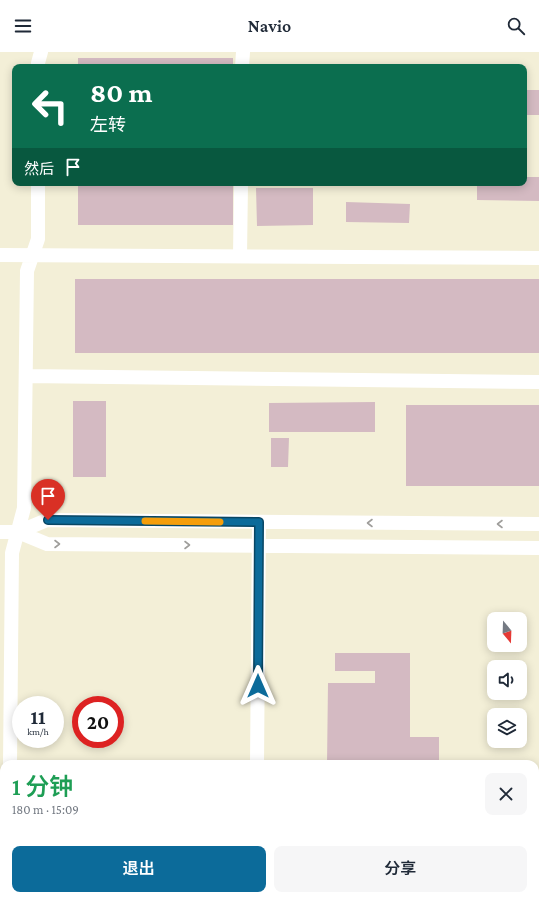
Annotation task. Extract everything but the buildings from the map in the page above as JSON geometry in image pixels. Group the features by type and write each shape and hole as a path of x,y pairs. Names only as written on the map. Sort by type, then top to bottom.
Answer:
{"lane":[{"path":"39,64 41,52"},
{"path":"242,64 243,52"},
{"path":"10,760 12,553 24,508 27,271 38,239 38,186"},
{"path":"240,256 241,186"},
{"path":"0,255 539,258"},
{"path":"26,376 539,382"},
{"path":"0,532 18,532 48,520 539,524"},
{"path":"257,760 259,522"},
{"path":"18,532 47,544 539,548"}],"slow traffic":[{"path":"145,521 220,522"}],"route":[{"path":"48,520 259,522 258,686"}]}
